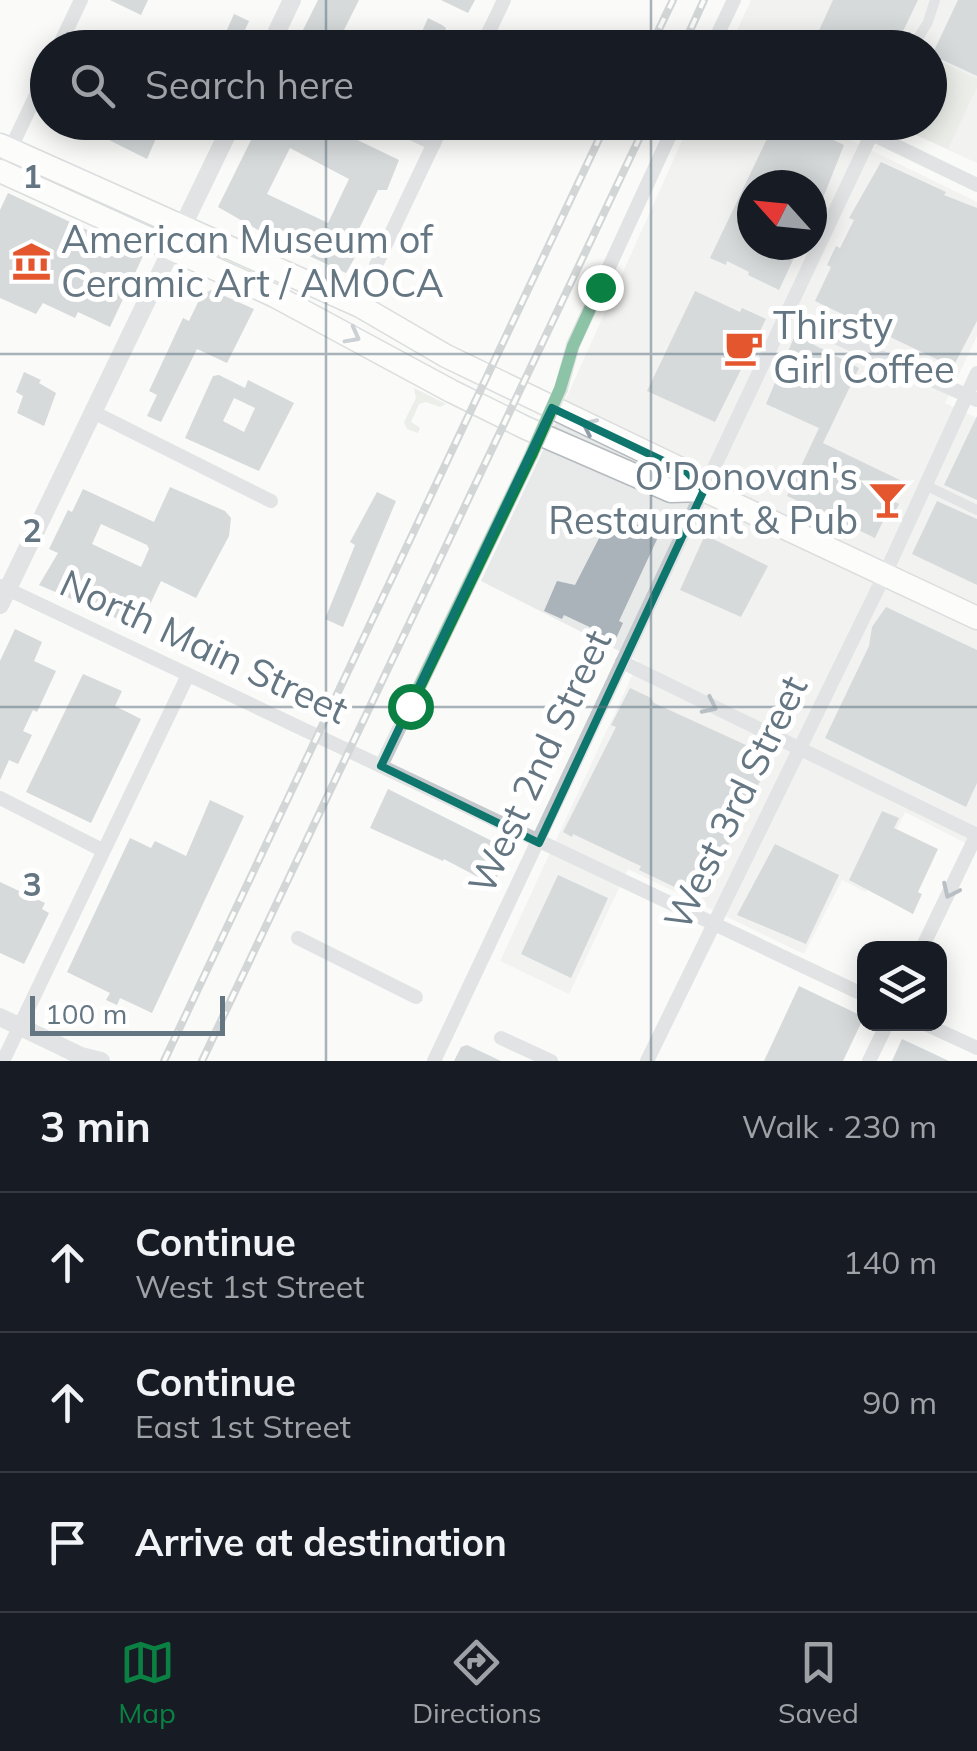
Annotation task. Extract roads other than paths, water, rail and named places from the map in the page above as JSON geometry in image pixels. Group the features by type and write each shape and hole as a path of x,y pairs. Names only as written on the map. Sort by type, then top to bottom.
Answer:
{"main road":[{"path":"2,159 182,226 360,306 446,356 688,472 704,490 977,618"},
{"path":"2,159 170,249 276,296 451,391 671,491 704,490"}],"street":[{"path":"67,30 81,0"},
{"path":"278,30 292,0"},
{"path":"490,30 504,0"},
{"path":"720,30 734,0"},
{"path":"923,30 935,0"},
{"path":"2,159 30,105"},
{"path":"2,594 224,140"},
{"path":"426,140 434,144"},
{"path":"376,266 436,140"},
{"path":"380,766 531,455 560,389 573,346 668,140"},
{"name":"West 2nd Street","path":"434,1061 869,140"},
{"path":"894,140 977,186"},
{"path":"831,335 972,397"},
{"name":"West 3rd Street","path":"647,1061 925,485 972,397 977,373"},
{"path":"94,412 271,500"},
{"path":"925,485 977,510"},
{"name":"North Main Street","path":"2,594 188,675 857,992"},
{"path":"622,662 977,834 925,941"},
{"path":"3,1061 188,675"},
{"path":"0,798 102,850"},
{"path":"298,938 416,997"},
{"path":"0,1017 85,1058 101,1061"},
{"path":"869,1061 884,1031"},
{"path":"940,1031 977,1048"},
{"path":"501,1038 551,1061"}],"railway":[{"path":"659,30 673,0"},
{"path":"690,30 704,0"},
{"path":"164,1061 599,140"},
{"path":"202,1061 638,140"}],"place":[{"name":"American Museum of Ceramic Art / AMOCA","path":"31,262"},
{"name":"Thirsty Girl Coffee","path":"743,348"},
{"name":"O'Donovan's Restaurant & Pub","path":"888,499"}]}
